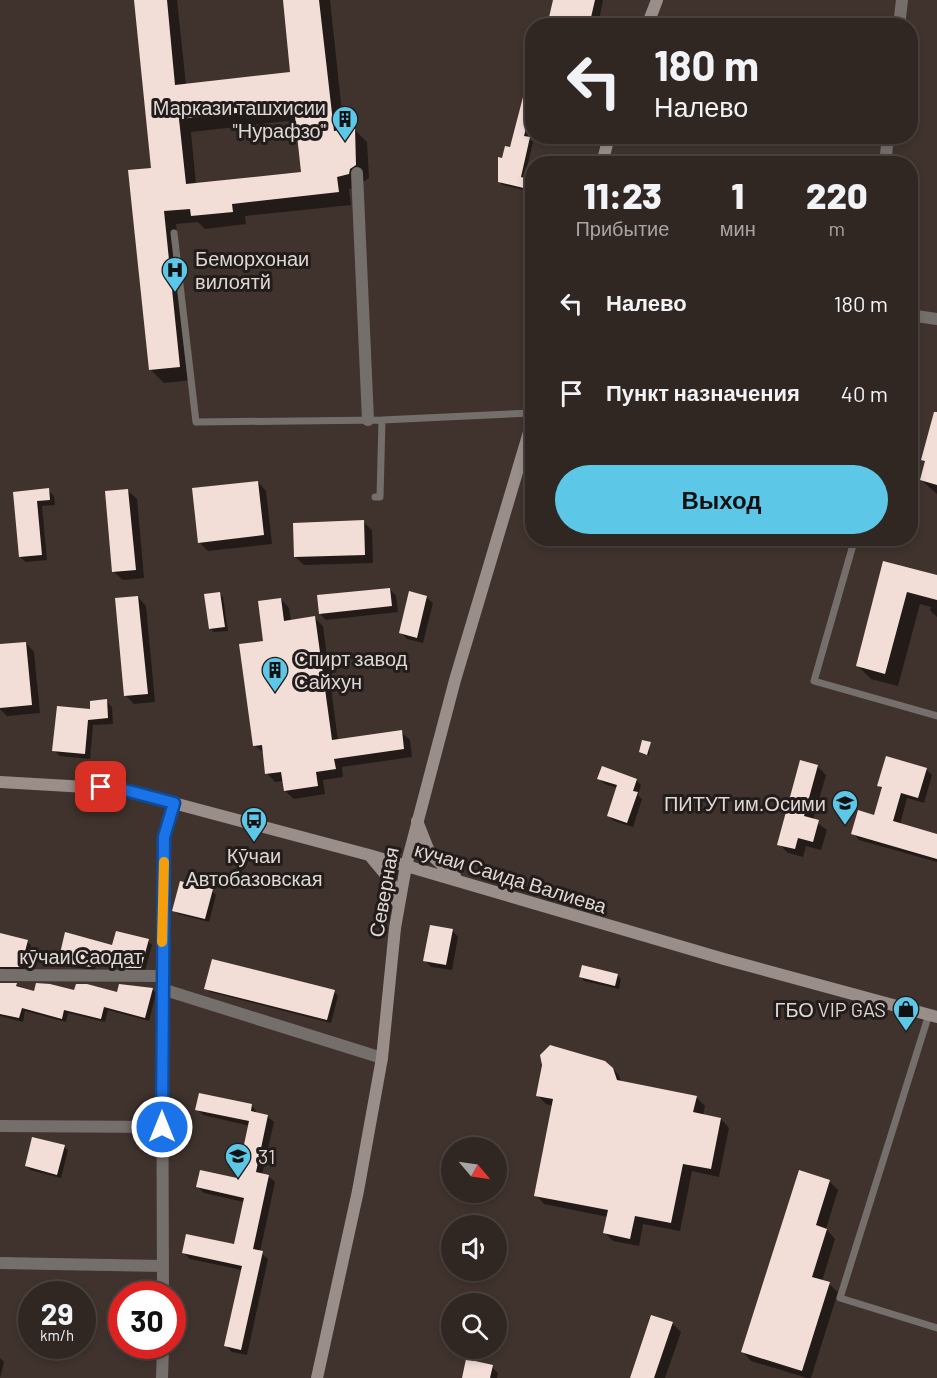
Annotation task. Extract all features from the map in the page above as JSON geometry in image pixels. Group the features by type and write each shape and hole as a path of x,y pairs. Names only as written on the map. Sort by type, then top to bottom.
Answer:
{"main road":[{"path":"650,18 657,0"},
{"name":"Северная","path":"317,1378 358,1191 382,1058 398,906 406,866 455,680 525,445"},
{"name":"кучаи Саида Валиева","path":"0,782 121,789 369,855 701,952 933,1016"},
{"path":"417,821 434,860 464,882"},
{"path":"369,855 390,880 398,906"}],"street":[{"path":"900,18 902,0"},
{"path":"357,173 368,420"},
{"path":"918,316 937,319"},
{"path":"163,1281 164,837 174,803"},
{"name":"кӯчаи Саодат","path":"0,975 162,982 382,1058"},
{"path":"0,1126 162,1127"},
{"path":"0,1263 163,1266"},
{"path":"162,1378 163,1359"}],"lane":[{"path":"174,233 196,422 382,420 525,413"},
{"path":"375,497 380,497 382,420"},
{"path":"853,546 814,681 937,716"},
{"path":"933,1016 840,1298 937,1328"}],"building":[{"path":"134,0 167,0 175,85 290,72 283,0 319,0 334,131 355,128 356,165 350,169 349,174 337,177 339,192 232,204 233,212 191,216 190,209 164,211 180,367 149,370 128,170 151,168","holes":["294,107 301,172 186,184 179,119"]},
{"path":"553,0 595,0 591,18 549,18"},
{"path":"525,89 524,136 525,144 528,144 521,177 525,178 525,188 498,182 498,157 502,158 505,146 510,147"},
{"path":"934,412 937,412 937,485 920,480 925,461 921,460"},
{"path":"258,481 264,535 198,543 192,488"},
{"path":"49,488 50,500 37,501 42,555 19,557 13,492"},
{"path":"128,489 136,570 112,572 105,491"},
{"path":"364,520 365,555 294,557 293,523"},
{"path":"883,561 937,575 937,600 907,592 885,674 856,666"},
{"path":"390,588 392,606 319,614 317,595"},
{"path":"409,591 427,596 417,638 399,633"},
{"path":"220,592 225,627 209,629 204,594"},
{"path":"138,596 148,694 124,696 115,598"},
{"name":"Спирт завод Сайхун","path":"281,598 284,621 315,616 332,740 402,730 404,749 334,759 336,769 316,772 318,786 284,791 281,772 265,774 262,745 253,746 239,644 263,641 258,601"},
{"path":"26,642 32,705 0,708 0,644"},
{"path":"107,699 108,718 88,720 85,754 52,751 57,706 90,709 90,701"},
{"path":"642,740 651,742 647,755 639,752"},
{"path":"886,756 927,768 918,798 901,793 893,821 937,834 937,859 851,834 858,810 874,815 882,787 877,786"},
{"path":"800,760 818,765 804,816 819,820 813,842 798,838 795,849 777,845"},
{"path":"602,766 637,779 633,791 638,792 627,823 607,816 617,785 597,779"},
{"path":"180,881 213,889 205,919 172,911"},
{"path":"430,925 453,929 446,965 423,961"},
{"path":"116,931 149,939 141,968 124,968 124,965 94,957 91,967 58,962 65,932 112,945"},
{"path":"0,933 28,940 21,967 0,967"},
{"path":"212,959 335,990 327,1020 204,989"},
{"path":"582,965 618,974 615,986 579,977"},
{"path":"0,983 17,983 16,986 34,991 36,983 74,990 76,984 87,984 117,992 119,984 153,988 145,1018 104,1007 101,1019 64,1010 62,1019 22,1008 19,1018 0,1014"},
{"path":"550,1045 605,1061 613,1068 617,1080 697,1096 693,1112 721,1118 711,1169 683,1164 671,1223 635,1216 630,1239 603,1233 608,1210 534,1196 553,1099 536,1096 542,1065 540,1055"},
{"path":"199,1093 252,1104 251,1111 268,1115 256,1172 269,1175 253,1249 263,1251 241,1350 224,1346 242,1266 182,1253 186,1234 234,1244 244,1198 196,1187 200,1170 237,1178 249,1121 195,1110"},
{"path":"32,1137 65,1145 57,1175 25,1166"},
{"path":"799,1170 830,1180 816,1225 827,1229 812,1277 830,1282 802,1371 741,1352"},
{"path":"651,1315 673,1322 654,1378 630,1378"},
{"path":"466,1359 493,1365 490,1378 462,1378"}],"slow traffic":[{"path":"162,942 164,862"}],"place":[{"name":"Маркази ташхисии \"Нурафзо\"","path":"345,142"},
{"name":"Беморхонаи вилоятй","path":"175,293"},
{"name":"Спирт завод Сайхун","path":"275,693"},
{"name":"ПИТУТ им.Осими","path":"845,826"},
{"name":"Кӯчаи Автобазовская","path":"254,843"},
{"name":"ГБО VIP GAS","path":"906,1032"},
{"name":"31","path":"238,1179"}],"route":[{"path":"101,787 121,789 174,803 164,837 162,1127"}]}
